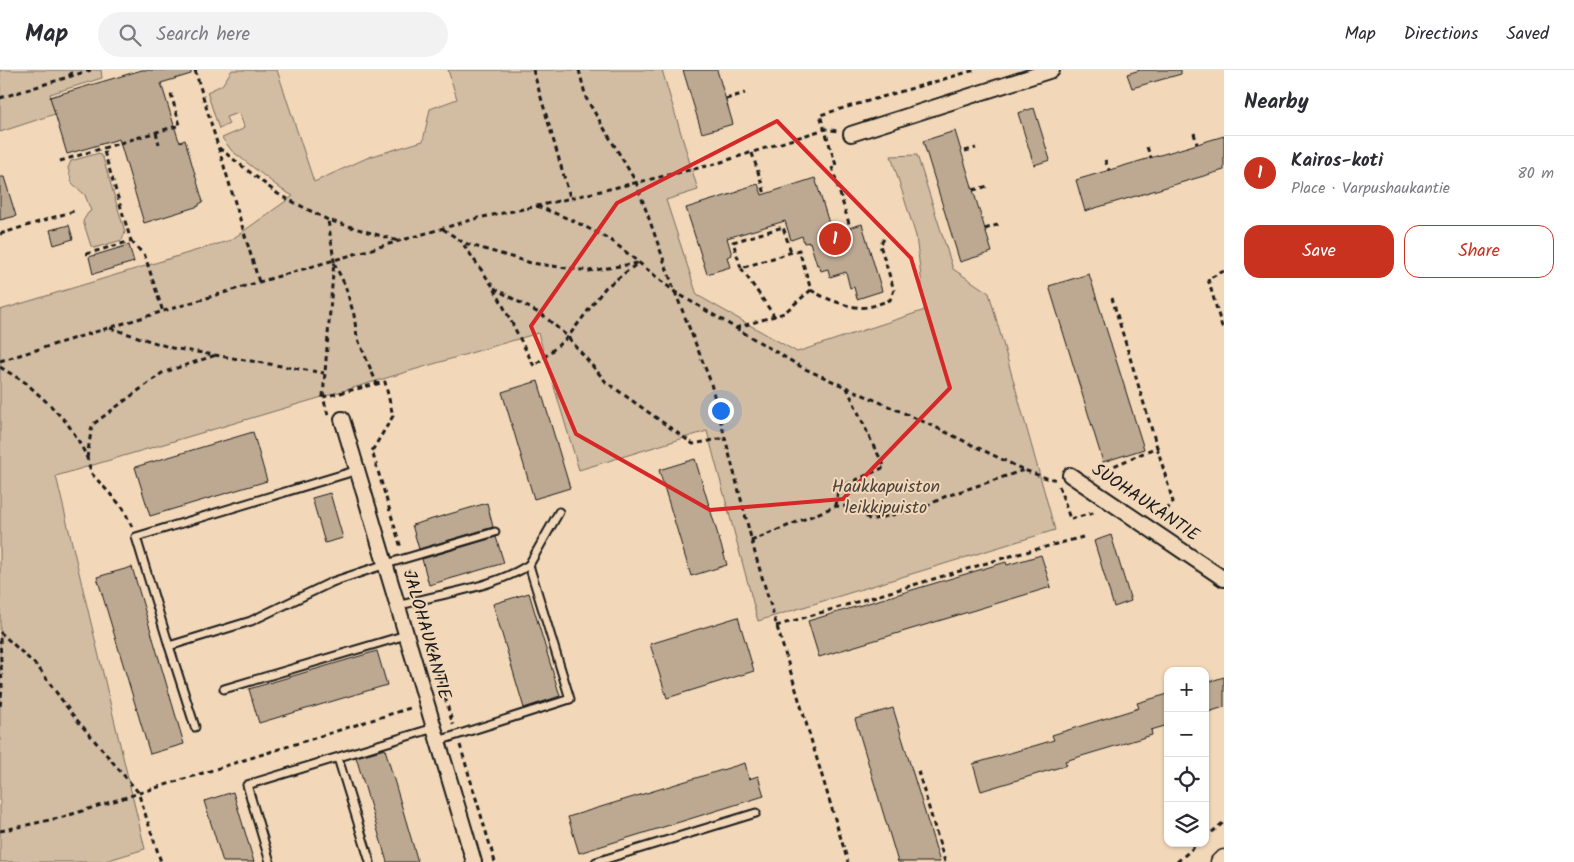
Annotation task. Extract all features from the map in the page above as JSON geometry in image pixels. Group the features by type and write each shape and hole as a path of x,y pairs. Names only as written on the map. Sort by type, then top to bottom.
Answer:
{"street":[{"path":"850,134 1052,70"},
{"name":"JALOHAUKANTIE","path":"342,419 474,862"},
{"name":"SUOHAUKANTIE","path":"1070,475 1224,578"},
{"path":"1220,862 1224,859"}],"lane":[{"path":"195,727 136,537 358,470"},
{"path":"398,606 482,585 515,574 529,565 559,512"},
{"path":"169,646 251,621 332,582 494,532"},
{"path":"270,862 247,785 338,758 570,700 529,565"},
{"path":"224,689 406,635"},
{"path":"338,758 370,862"},
{"path":"596,862 756,813"}],"path":[{"path":"69,77 74,70"},
{"path":"0,98 91,70"},
{"path":"195,70 260,282"},
{"path":"533,70 570,197"},
{"path":"579,70 586,98 636,182 675,292 710,380 776,626 848,862"},
{"path":"850,227 820,115 975,70"},
{"path":"60,161 180,125 170,91"},
{"path":"726,99 745,93"},
{"path":"0,361 478,218 715,164 825,129 850,134"},
{"path":"156,132 159,144"},
{"path":"1194,132 1197,144"},
{"path":"1147,146 1151,158"},
{"path":"104,148 131,241 145,256 163,312"},
{"path":"218,148 278,194 328,220 399,241"},
{"path":"965,151 976,148"},
{"path":"752,152 765,194"},
{"path":"1105,160 1108,170"},
{"path":"974,190 988,186"},
{"path":"537,206 574,221 611,240 675,292 803,368 1024,470 1049,479 1070,475"},
{"path":"0,234 74,211"},
{"path":"323,397 334,261 328,220"},
{"path":"985,229 1000,224"},
{"path":"774,316 741,268 732,242 783,227 791,252"},
{"path":"442,228 461,241 531,263 589,271 638,263"},
{"path":"741,268 799,250 811,290 826,299 859,308 867,308 890,300 894,290 880,245 884,239"},
{"path":"86,254 131,241"},
{"path":"461,241 494,288 534,366 568,337 605,288 638,263"},
{"path":"334,261 345,286 354,316 357,337 377,384"},
{"path":"1224,271 1208,279 1222,327 1224,328"},
{"path":"494,288 544,316 568,337 606,382 693,444 725,438"},
{"path":"736,328 784,313 811,290"},
{"path":"1112,298 1174,502 1160,518"},
{"path":"109,328 172,348 324,373"},
{"path":"87,459 92,425 162,373 216,355"},
{"path":"0,367 26,383 66,423 77,438 92,474 123,508 136,537"},
{"path":"836,506 838,488 885,467 846,387"},
{"path":"1098,473 1157,447"},
{"path":"752,541 836,506 857,507 870,520 923,508 944,497 1024,470"},
{"path":"776,626 1007,557 1083,537"},
{"path":"0,632 38,667 72,714 138,792 161,862"},
{"path":"0,638 2,687 0,708"},
{"path":"0,831 63,817 414,707"},
{"path":"918,771 945,862"},
{"path":"1209,835 1224,822"},
{"path":"1177,862 1194,847"}],"highlighted area":[{"path":"777,121 911,258 950,388 843,499 710,510 576,434 531,326 617,203"}],"green space":[{"path":"0,70 101,70 102,78 50,94 55,114 0,132"},
{"name":"Haukkapuiston leikkipuisto","path":"232,70 277,70 314,182 369,157 423,141 430,109 457,99 448,70 662,70 698,190 666,200 697,295 797,352 925,310 916,236 891,156 917,155 953,269 989,293 1055,530 758,621 707,431 579,470 538,333 56,476 145,849 102,862 0,862 0,310 231,240 293,196 232,151 222,138 243,129 244,126 239,113 226,117 229,124 219,129 207,92 222,85"},
{"path":"99,153 103,158 125,232 122,240 94,248 91,246 83,221 91,211 85,195 72,183 68,168 71,161"}],"building":[{"path":"142,70 191,70 191,74 161,83 178,138 180,142 185,140 203,202 199,206 144,223 119,139 67,154 50,97"},
{"path":"683,70 717,70 733,124 702,133"},
{"path":"1140,70 1181,70 1181,74 1132,88 1127,74"},
{"path":"1034,108 1050,160 1034,165 1018,113"},
{"path":"955,131 992,252 960,262 923,141"},
{"path":"1224,136 1224,170 1085,211 1076,180"},
{"path":"0,177 4,177 16,216 0,220"},
{"path":"815,178 832,233 862,224 882,291 857,299 854,287 850,288 846,272 830,277 828,269 821,271 819,265 817,265 810,242 804,243 802,236 791,240 785,221 727,238 732,255 727,257 730,267 707,274 686,208 758,184 762,195"},
{"path":"69,225 73,239 54,245 50,230"},
{"path":"129,245 134,262 93,274 89,257"},
{"path":"1089,274 1144,449 1103,462 1049,286"},
{"path":"538,381 570,488 534,499 502,392"},
{"path":"253,432 267,481 150,516 135,467"},
{"path":"695,459 727,565 691,576 659,470"},
{"path":"330,493 343,538 325,543 312,498"},
{"path":"487,503 493,527 419,549 412,525"},
{"path":"1111,535 1131,601 1114,607 1094,541"},
{"path":"496,537 504,563 429,585 422,559"},
{"path":"1041,555 1051,587 819,657 808,621 1006,562 1007,565"},
{"path":"132,567 184,744 150,754 97,577"},
{"path":"529,593 560,696 524,708 493,604"},
{"path":"738,617 754,671 667,698 650,644"},
{"path":"377,651 387,685 259,723 249,689"},
{"path":"1224,677 1224,707 1209,712 1209,682"},
{"path":"1164,695 1164,726 1151,730 1152,735 1065,761 1067,765 981,791 973,764 1054,740 1052,735 1139,708 1137,703"},
{"path":"893,708 940,862 898,862 855,719"},
{"path":"385,749 418,862 387,862 356,757"},
{"path":"745,763 749,779 758,776 764,796 579,853 568,817"},
{"path":"233,792 254,862 223,862 204,801"}],"place":[{"name":"Kairos-koti","path":"835,239"}]}
